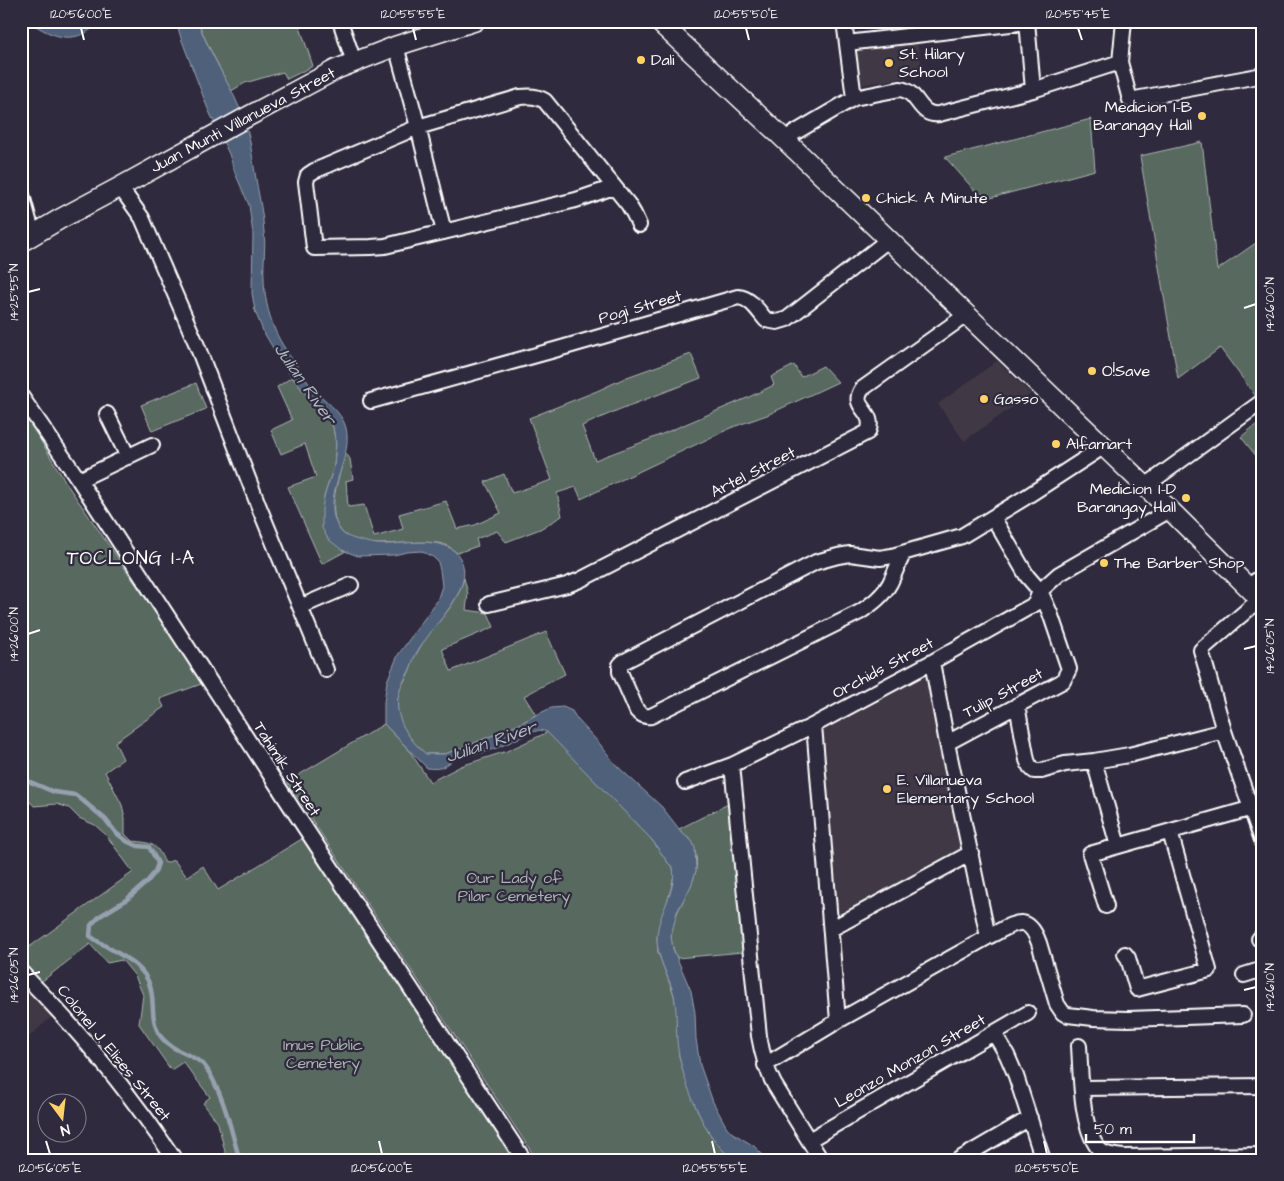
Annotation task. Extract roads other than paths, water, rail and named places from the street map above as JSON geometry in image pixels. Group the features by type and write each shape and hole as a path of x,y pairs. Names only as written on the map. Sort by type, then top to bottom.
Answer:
{"main road":[{"name":"Juan Munti Villanueva Street","path":"27,238 336,69 396,46 475,21"},
{"path":"658,21 784,139 1257,596"}],"street":[{"path":"340,21 354,62"},
{"path":"844,21 854,98"},
{"path":"1124,21 1120,62 1130,100 1263,75"},
{"path":"846,43 1027,22 1032,90"},
{"path":"396,46 444,232"},
{"path":"784,139 854,98 900,89 905,90 932,115 1032,90 1120,62"},
{"path":"614,187 576,200 385,246 314,248 306,182 308,175 314,171 418,126 520,97 538,97 545,101 628,204 639,225"},
{"path":"120,187 142,218 196,343 259,507 326,670"},
{"path":"21,190 27,238"},
{"name":"Pogi Street","path":"371,401 738,297 749,301 766,320 777,322 800,309 888,240"},
{"name":"Artel Street","path":"489,604 567,585 592,574 868,432 871,426 870,418 858,400 858,394 862,389 966,314"},
{"name":"Tahimik Street","path":"21,396 79,480 524,1160"},
{"path":"1144,487 1263,401"},
{"path":"107,414 128,456"},
{"path":"79,480 152,445"},
{"path":"904,553 890,584 883,594 873,604 860,612 651,716 646,717 637,711 620,672 620,665 623,662 816,562 850,554 880,558 892,556 962,536 994,518 1103,446"},
{"name":"Orchids Street","path":"685,782 732,765 932,662 1035,604 1040,591 1059,574 1170,510"},
{"path":"994,518 1027,576 1040,591"},
{"path":"1263,576 1257,596 1201,650 1224,732 1256,807 1263,843"},
{"path":"300,606 351,586"},
{"name":"Tulip Street","path":"948,743 1063,681 1070,669 1040,591"},
{"path":"932,662 988,937"},
{"path":"1016,705 1027,760 1034,771 1042,771 1064,764 1129,755 1224,732"},
{"path":"814,724 838,1021"},
{"path":"1094,761 1118,846"},
{"path":"732,765 761,1052 774,1084 821,1160"},
{"path":"1106,906 1090,854 1256,807"},
{"path":"1124,954 1128,958 1137,990 1209,970 1170,832"},
{"path":"831,929 971,853"},
{"path":"765,1065 838,1021 1018,922 1026,923 1036,934 1057,1004 1063,1013 1093,1018 1128,1019 1243,1015"},
{"path":"1244,975 1263,968"},
{"name":"Colonel J. Elises Street","path":"21,972 78,1032 149,1123 175,1160"},
{"name":"Leonzo Monzon Street","path":"809,1140 1028,1013"},
{"path":"994,1033 1007,1055 1016,1076 1043,1160"},
{"path":"1079,1046 1083,1106 1091,1135 1103,1153 1124,1158 1263,1156"},
{"path":"1082,1088 1263,1086"},
{"path":"958,1160 1030,1118"}],"water":[{"path":"28,21 101,21 83,34 65,37 56,36"},
{"name":"Julian River","path":"176,21 198,21 245,124 251,146 263,217 265,238 264,284 268,311 275,330 307,381 341,416 346,428 347,441 345,453 334,492 333,505 334,518 340,530 344,535 377,544 435,543 455,551 461,560 464,570 459,592 419,648 401,686 398,706 402,724 419,748 426,754 444,754 518,725 551,708 563,707 572,711 616,765 662,807 683,834 692,841 695,848 696,871 691,886 677,912 671,936 673,949 691,991 700,1065 713,1102 726,1126 731,1132 754,1146 768,1160 733,1160 718,1145 704,1125 689,1089 678,1052 674,995 657,944 660,919 670,894 674,876 673,867 652,840 547,732 540,730 533,732 488,751 462,756 443,767 434,769 427,768 384,724 384,702 387,681 398,655 437,601 442,586 438,562 421,551 394,555 358,556 342,550 328,539 322,528 324,497 334,466 336,444 333,427 324,412 304,392 283,365 263,331 255,311 252,293 253,234 249,205 229,154 208,109"}],"waterway":[{"path":"21,778 54,792 76,795 105,819 116,833 128,842 138,846 149,847 158,863 155,872 147,882 126,900 100,916 91,925 90,936 125,957 146,977 150,986 154,1022 159,1034 174,1048 198,1060 208,1071 223,1103 240,1160"}],"place":[{"name":"Dali","path":"641,60"},
{"name":"St. Hilary School","path":"889,63"},
{"name":"Medicion I-B Barangay Hall","path":"1202,116"},
{"name":"Chick A Minute","path":"866,198"},
{"name":"O!Save","path":"1092,371"},
{"name":"Gasso","path":"984,399"},
{"name":"Alfamart","path":"1056,444"},
{"name":"Medicion I-D Barangay Hall","path":"1186,498"},
{"name":"The Barber Shop","path":"1104,563"},
{"name":"E. Villanueva Elementary School","path":"887,789"}],"district":[{"name":"TOCLONG I-A","path":"131,558"}],"park label":[{"name":"Our Lady of Pilar Cemetery","path":"514,887"},
{"name":"Imus Public Cemetery","path":"323,1054"}]}
